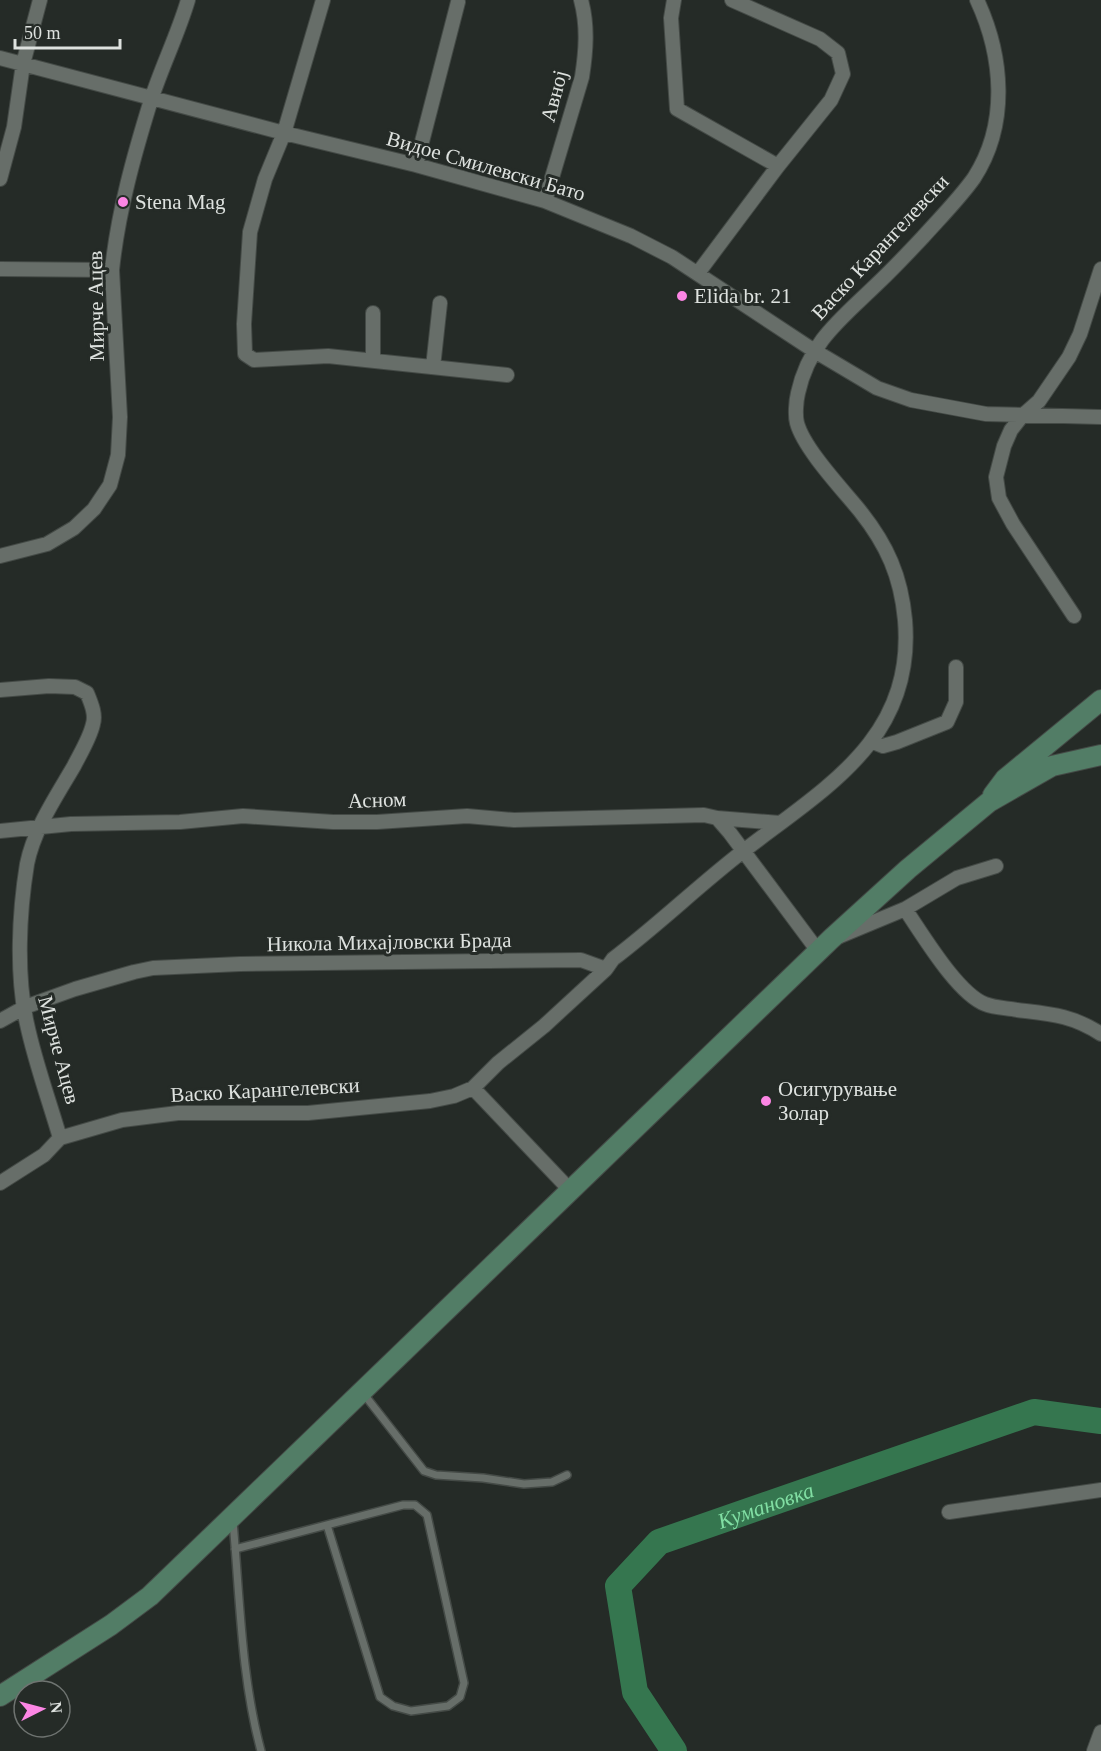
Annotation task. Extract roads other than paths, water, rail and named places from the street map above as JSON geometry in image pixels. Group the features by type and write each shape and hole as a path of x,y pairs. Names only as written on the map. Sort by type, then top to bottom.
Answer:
{"main road":[{"path":"989,802 1005,778 1101,700"},
{"path":"0,1696 111,1625 150,1596 824,945 909,869 989,802 1052,766 1101,755"}],"street":[{"path":"0,179 14,127 23,64 40,0"},
{"name":"Мирче Ацев","path":"0,556 47,544 74,528 94,509 110,484 118,455 120,417 112,270 115,246 126,189 152,99 188,0"},
{"path":"323,0 284,133 265,179 250,232 244,324 245,354 254,360 328,356 507,375"},
{"name":"Авној","path":"545,201 582,77 586,21 581,0"},
{"path":"674,0 671,18 678,109 778,166"},
{"path":"698,273 831,100 843,74 838,53 820,39 732,0"},
{"name":"Васко Карангелевски","path":"813,350 843,315 877,284 956,201 975,176 988,148 997,117 999,77 992,37 977,0"},
{"path":"416,165 458,2"},
{"name":"Видое Смилевски Бато","path":"0,58 284,133 416,165 545,201 631,236 698,273 813,350 877,388 911,400 986,414 1101,417"},
{"path":"0,269 112,270"},
{"path":"1074,616 1013,524 999,498 996,477 1011,430 1022,416 1039,401 1070,357 1101,269"},
{"path":"433,367 440,303"},
{"path":"372,360 373,313"},
{"path":"606,969 613,958 742,851 823,791 873,741 886,720 904,672 906,637 904,611 899,582 888,551 808,444 797,423 797,395 813,350"},
{"path":"873,741 883,746 947,722 956,702 956,668"},
{"name":"Мирче Ацев","path":"0,690 49,686 75,687 87,693 93,710 93,724 84,746 39,827 28,862 23,897 22,993 27,1023 60,1138 44,1155 0,1183"},
{"name":"Асном","path":"39,827 180,822 243,816 333,822 387,822 467,816 514,820 704,815 780,823"},
{"path":"717,818 730,832 742,851 824,945 905,909 957,878 996,866"},
{"path":"0,831 39,827"},
{"path":"905,909 932,948 970,995 986,1004 1063,1016 1089,1026 1101,1034"},
{"name":"Никола Михајловски Брада","path":"0,1021 25,1007 124,974 153,968 240,964 581,960 606,969"},
{"name":"Васко Карангелевски","path":"60,1138 122,1120 178,1113 308,1113 430,1101 454,1096 473,1088 498,1063 544,1026 606,969"},
{"path":"473,1088 570,1190"},
{"path":"949,1512 1101,1490"},
{"path":"1094,1751 1101,1732"}],"lane":[{"path":"362,1391 424,1471 436,1475 524,1484 552,1482 567,1475"},
{"path":"236,1549 327,1524 404,1505 415,1505 427,1515 464,1683 460,1697 448,1706 411,1711 393,1706 380,1697 327,1524"},
{"path":"233,1516 242,1634 252,1716 261,1751"}],"waterway":[{"name":"Кумановка","path":"674,1751 635,1692 618,1586 659,1542 1034,1412 1101,1421"}],"place":[{"name":"Stena Mag","path":"123,202"},
{"name":"Elida br. 21","path":"682,296"},
{"name":"Осигурување Золар","path":"766,1101"}]}
